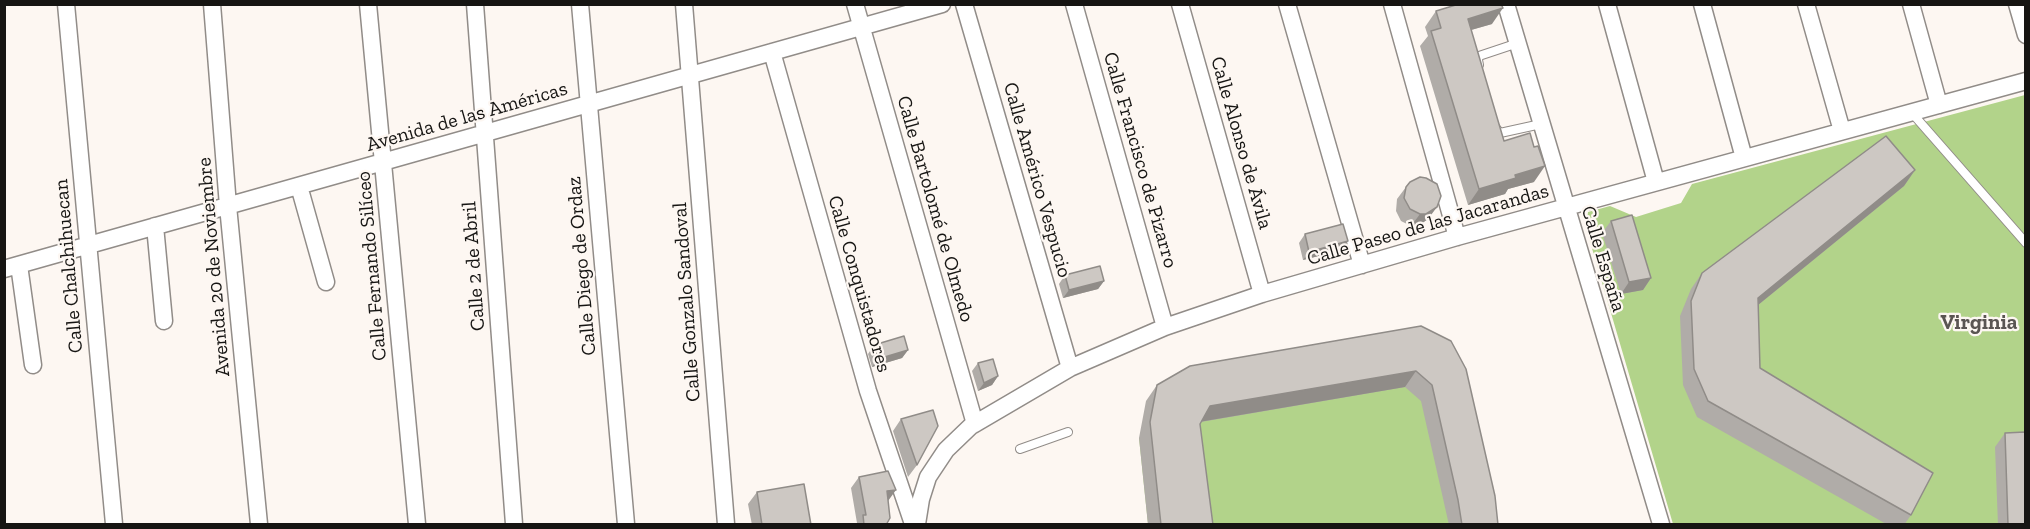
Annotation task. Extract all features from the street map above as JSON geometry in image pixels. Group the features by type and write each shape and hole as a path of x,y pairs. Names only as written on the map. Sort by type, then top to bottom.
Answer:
{"street":[{"name":"Calle Chalchihuecan","path":"66,4 114,525"},
{"name":"Avenida 20 de Noviembre","path":"212,4 228,206 259,525"},
{"name":"Calle Fernando Silíceo","path":"368,4 417,525"},
{"name":"Calle 2 de Abril","path":"475,4 514,525"},
{"name":"Calle Diego de Ordaz","path":"580,4 626,525"},
{"name":"Calle Gonzalo Sandoval","path":"684,4 726,525"},
{"name":"Calle Bartolomé de Olmedo","path":"855,4 975,424"},
{"name":"Avenida de las Américas","path":"12,267 942,4"},
{"name":"Calle Américo Vespucio","path":"964,4 1070,368"},
{"name":"Calle Francisco de Pizarro","path":"1074,4 1165,327"},
{"name":"Calle Alonso de Ávila","path":"1179,4 1262,294"},
{"path":"1287,4 1362,265"},
{"path":"1392,4 1457,237"},
{"name":"Calle España","path":"1506,4 1661,525"},
{"path":"1607,4 1656,182"},
{"path":"1702,4 1744,158"},
{"path":"1806,4 1842,131"},
{"path":"1911,4 1939,105"},
{"path":"2016,4 2025,35"},
{"name":"Calle Conquistadores","path":"772,52 865,381 915,525"},
{"name":"Calle Paseo de las Jacarandas","path":"915,525 928,477 946,450 975,424 1070,368 1165,327 1262,294 1457,237 1567,209 1656,182 2025,81"},
{"path":"299,186 326,282"},
{"path":"155,226 165,321"},
{"path":"12,267 33,365"}],"lane":[{"path":"1481,74 1479,56 1518,43"},
{"path":"1912,113 2025,243"},
{"path":"1493,118 1496,129 1500,133 1541,124"},
{"path":"1020,449 1068,432"}],"green space":[{"path":"2025,95 2025,524 1673,524 1586,228 1588,212 1610,206 1636,217 1681,203 1692,184"},
{"path":"1410,341 1485,524 1148,524 1139,438"}],"building":[{"path":"1459,4 1501,4 1503,8 1468,19 1504,141 1530,133 1534,147 1538,146 1545,166 1479,189 1431,31 1441,28 1436,11"},
{"path":"1886,136 1915,170 1758,298 1760,368 1933,473 1911,515 1708,401 1694,369 1691,301 1702,273"},
{"path":"1420,177 1437,184 1441,196 1437,207 1426,214 1410,209 1404,198 1406,187"},
{"path":"1632,215 1651,278 1629,282 1611,221"},
{"path":"1343,224 1348,241 1309,252 1305,234"},
{"path":"1100,266 1104,281 1069,290 1065,275"},
{"path":"1421,326 1451,341 1466,369 1495,496 1498,525 1462,525 1432,385 1416,371 1210,406 1200,424 1213,525 1161,525 1150,422 1157,385 1190,366"},
{"path":"904,336 908,350 878,359 874,345"},
{"path":"993,359 998,376 984,383 978,363"},
{"path":"933,410 938,426 917,465 901,419"},
{"path":"2025,432 2025,525 2008,525 2005,433"},
{"path":"888,471 896,490 887,491 890,518 886,525 864,525 863,515 866,515 859,477"},
{"path":"804,484 811,525 762,525 757,492"}],"district":[{"name":"Virginia","path":"1979,323"}]}
